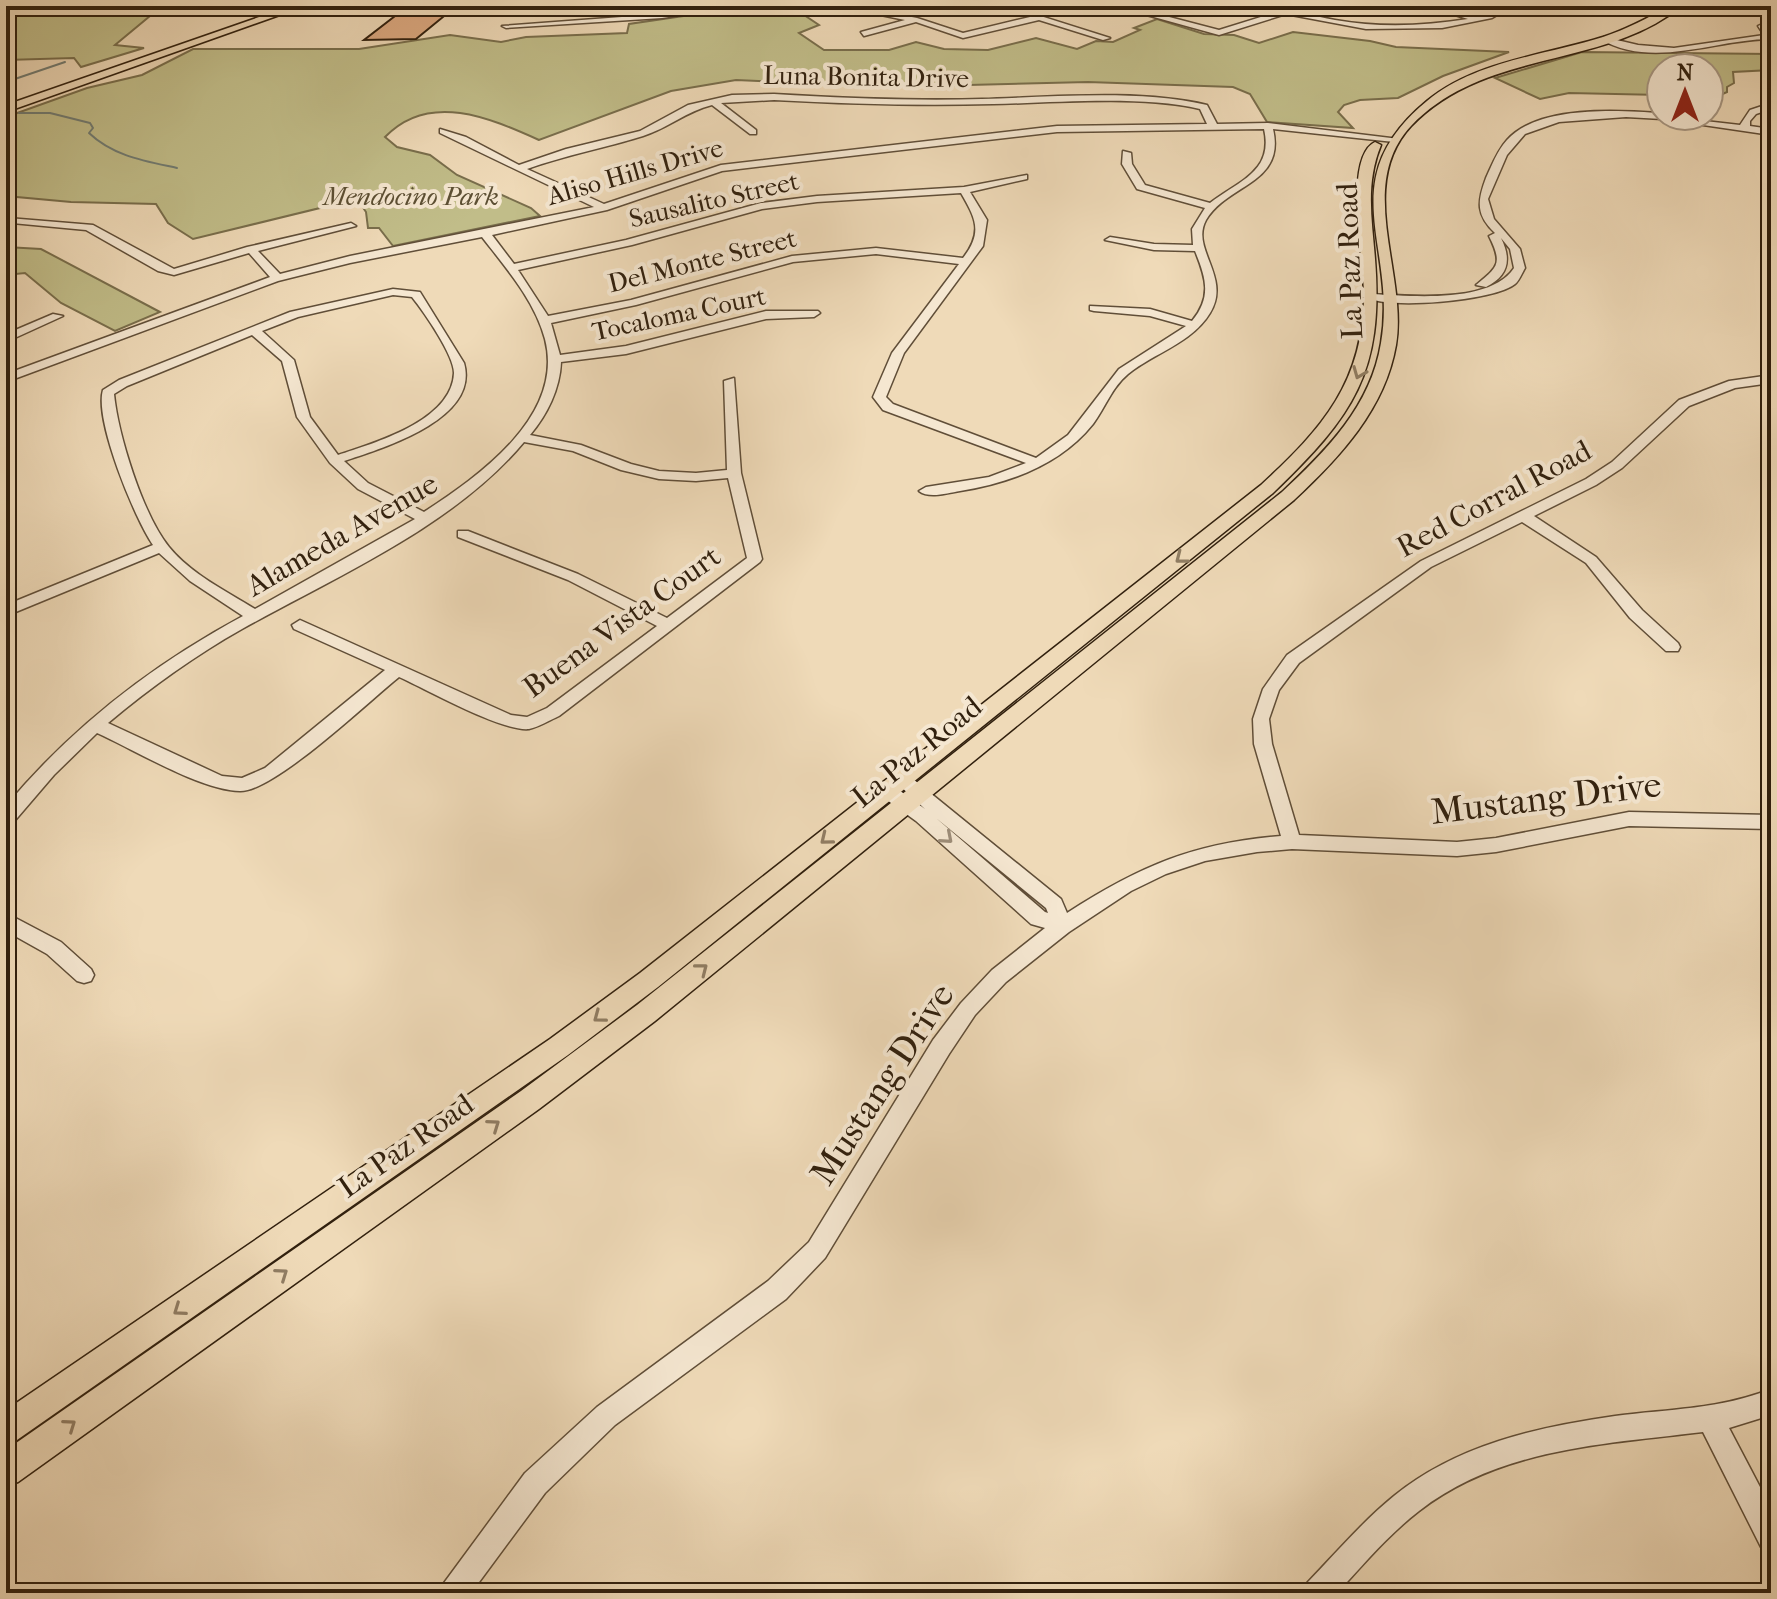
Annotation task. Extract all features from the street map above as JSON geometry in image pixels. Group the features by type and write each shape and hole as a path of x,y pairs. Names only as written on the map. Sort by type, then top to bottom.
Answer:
{"main road":[{"path":"6,109 284,6"},
{"path":"6,103 300,6"},
{"path":"1397,116 1424,96 1469,73 1616,28 1661,6"},
{"name":"La Paz Road","path":"1381,294 1380,172 1394,139 1417,114 1457,87 1509,66 1646,24 1676,6"},
{"name":"La Paz Road","path":"6,1429 559,1047 903,791 1288,496 1325,461 1352,429 1377,385 1389,344 1362,192 1368,160 1383,132"},
{"name":"La Paz Road","path":"6,1470 530,1100 743,937 903,791"}],"street":[{"path":"506,26 662,16 737,6"},
{"path":"841,6 917,20 963,36 1037,18"},
{"path":"1001,6 1106,38"},
{"path":"1118,6 1219,33 1285,12"},
{"path":"1265,6 1332,23 1385,28 1427,28 1476,19 1501,12 1508,6"},
{"path":"1430,6 1476,19"},
{"path":"864,34 917,20"},
{"path":"1770,37 1762,26 1771,22"},
{"path":"1604,39 1626,46 1666,49 1701,47 1736,38 1770,37"},
{"name":"Luna Bonita Drive","path":"518,169 569,151 643,133 676,113 713,101 753,96 874,104 1064,99 1183,102 1204,107 1213,126"},
{"path":"713,101 753,132"},
{"path":"1745,127 1745,121 1753,112 1771,106"},
{"path":"1381,294 1449,300 1500,287 1517,270 1519,260 1501,231 1486,218 1483,199 1508,143 1516,135 1546,123 1590,115 1645,116"},
{"path":"1725,124 1771,132"},
{"path":"926,491 959,489 1038,463 1073,438 1121,373 1195,325 1206,311 1214,283 1200,248 1198,225 1211,207 1267,163 1274,146 1268,126"},
{"name":"Aliso Hills Drive","path":"6,378 49,366 194,306 277,278 603,208 689,176 753,163 1057,129 1268,126 1383,132 1394,139"},
{"path":"443,131 470,140 518,169 565,186 603,208"},
{"path":"1126,153 1127,164 1141,187 1211,207"},
{"name":"Sausalito Street","path":"511,268 628,243 761,206 817,199 964,190 1023,177"},
{"path":"964,190 982,220 978,246 898,353 879,397 888,407 1038,463"},
{"path":"12,220 89,227 167,271 193,268 251,249 351,226"},
{"name":"Alameda Avenue","path":"6,819 46,772 94,724 184,657 426,519 472,488 523,438 548,395 554,359 551,337 511,268 485,233"},
{"path":"1110,240 1154,247 1200,248"},
{"path":"251,249 277,278"},
{"name":"Del Monte Street","path":"543,321 632,303 792,259 876,251 968,262"},
{"path":"254,616 177,564 161,547 120,458 107,397 110,390 252,329 334,304 393,292 410,292 419,297 456,359 460,372 457,391 444,408 422,426 391,441 335,460"},
{"path":"1094,308 1150,313 1195,325"},
{"name":"Tocaloma Court","path":"554,359 626,350 766,315 814,313"},
{"path":"6,338 57,316"},
{"path":"252,329 288,360 304,417 335,460 363,486 426,519"},
{"name":"Red Corral Road","path":"1292,842 1263,744 1261,719 1279,674 1293,659 1426,564 1591,482 1617,465 1684,403 1733,384 1771,379"},
{"name":"Buena Vista Court","path":"396,670 508,720 528,723 553,712 755,559 756,551 734,473 730,381"},
{"path":"523,438 576,448 626,467 659,475 696,477 734,473"},
{"path":"1522,515 1591,560 1636,614 1672,647"},
{"path":"463,534 573,577 670,626"},
{"path":"6,611 161,547"},
{"path":"94,724 219,782 243,785 271,773 396,670 300,625"},
{"path":"903,791 1038,918 1062,926"},
{"name":"Mustang Drive","path":"454,1593 545,1473 606,1416 777,1290 817,1250 941,1047 968,1009 999,976 1062,926 1124,886 1159,869 1205,854 1292,842 1457,849 1496,845 1629,819 1665,817 1771,822"},
{"path":"6,921 54,948 84,975"},
{"path":"1317,1593 1410,1500 1471,1462 1542,1439 1709,1416 1761,1407 1771,1402"},
{"path":"1709,1416 1771,1537"}],"green space":[{"path":"6,6 162,6 115,45 144,48 81,67 74,58 6,60"},
{"name":"Mendocino Park","path":"752,6 781,6 801,13 819,25 799,33 824,50 889,50 916,42 944,49 988,50 1036,38 1077,49 1096,41 1113,42 1140,30 1134,28 1157,19 1204,34 1234,35 1259,43 1293,32 1396,47 1509,52 1443,76 1398,98 1360,100 1344,105 1338,112 1353,128 1267,122 1250,94 1233,87 1088,82 888,87 736,80 671,91 539,140 480,117 440,112 421,115 402,123 385,137 397,147 430,155 457,175 531,208 540,216 393,246 379,228 368,228 366,212 357,199 193,239 168,223 156,204 71,202 6,196 6,117 87,88 142,75 193,49 359,49 450,35 501,42 526,37 627,33 629,24"},
{"path":"1582,52 1645,53 1645,95 1569,93 1540,99 1495,78"},
{"path":"1725,54 1771,54 1771,70 1733,72 1734,83 1727,87 1727,92"},
{"path":"6,247 41,249 160,312 115,331 61,303 25,273 6,275"}],"building":[{"path":"408,6 454,8 416,39 364,40"}],"waterway":[{"path":"6,82 65,62"},
{"path":"19,113 50,113 90,123 93,128 89,133 108,147 177,168"}]}
